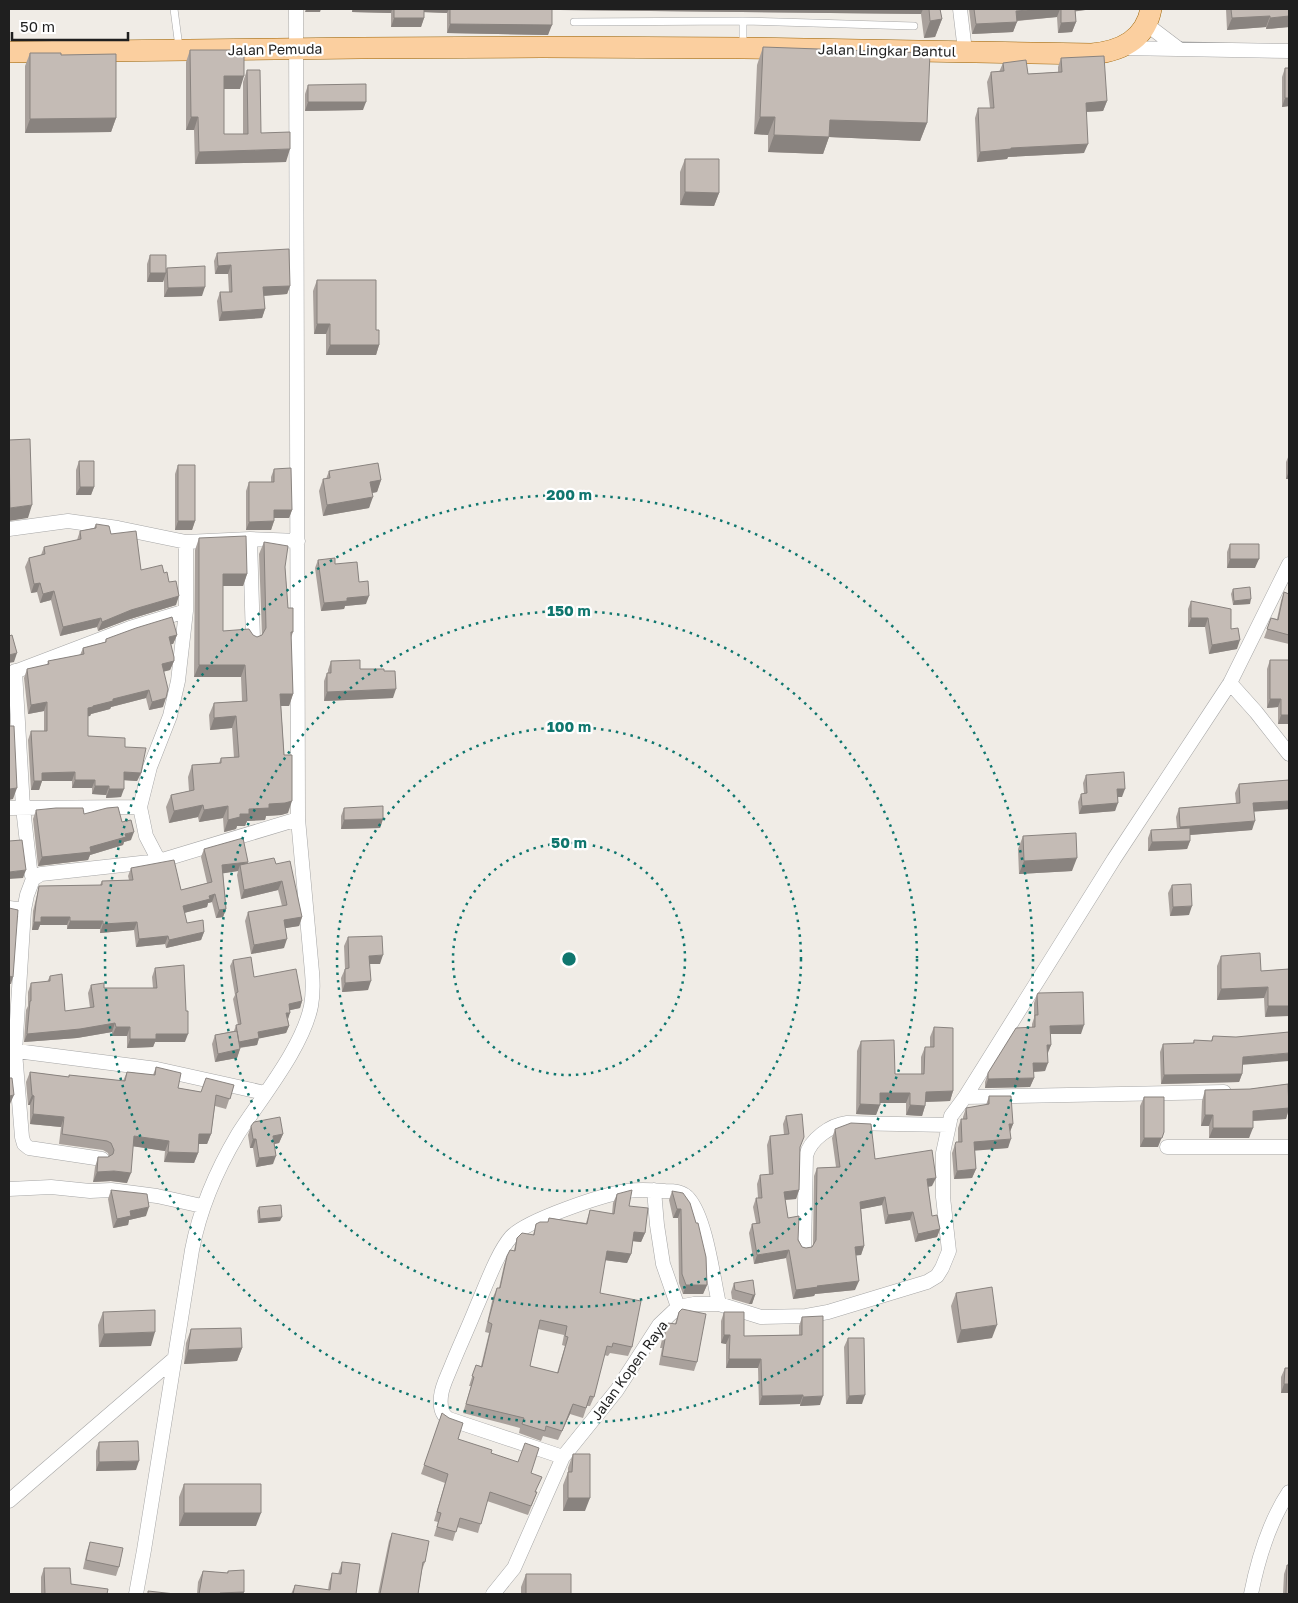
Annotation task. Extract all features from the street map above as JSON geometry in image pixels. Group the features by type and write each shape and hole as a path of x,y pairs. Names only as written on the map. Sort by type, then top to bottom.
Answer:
{"main road":[{"name":"Jalan Lingkar Bantul","path":"542,47 743,48 1079,55 1102,53 1121,48 1136,37 1149,16"},
{"name":"Jalan Pemuda","path":"9,52 542,47"}],"street":[{"path":"136,1594 192,1250 202,1206 216,1174 233,1143 301,1034 312,996 312,972 298,819 296,9"},
{"path":"960,9 965,52"},
{"path":"1149,16 1179,49"},
{"path":"1121,48 1289,51"},
{"path":"9,529 68,521 118,528 186,542 250,539 298,541"},
{"path":"250,539 253,640"},
{"path":"159,860 146,836 140,807 150,767 170,716 178,680 186,611 186,542"},
{"name":"Jalan Kopen Raya","path":"493,1594 514,1568 563,1457 617,1390 659,1325 678,1307 694,1304 718,1304 761,1317 806,1316 862,1302 927,1282 937,1276 949,1251 943,1197 943,1153 951,1116 965,1097 1114,859 1230,683 1289,564"},
{"path":"102,1159 29,1148 24,1144 22,1137 12,1051 24,910 33,879 30,869 23,808 12,672 130,628 186,611"},
{"path":"1230,683 1289,754"},
{"path":"9,808 140,807"},
{"path":"33,879 41,874 159,860 298,819"},
{"path":"9,908 24,910"},
{"path":"12,1051 157,1070 265,1093"},
{"path":"965,1097 1237,1091"},
{"path":"804,1248 806,1156 815,1140 833,1126 847,1122 948,1125"},
{"path":"1167,1147 1289,1147"},
{"path":"9,1189 51,1187 90,1191 112,1190 157,1196 202,1206"},
{"path":"563,1457 447,1418 443,1413 441,1402 445,1380 497,1262 512,1236 524,1227 550,1215 588,1201 626,1191 654,1190 680,1192 689,1198 703,1230 718,1304"},
{"path":"654,1190 661,1255 678,1307"},
{"path":"9,1501 175,1358"},
{"path":"1250,1594 1273,1521 1289,1492"}],"lane":[{"path":"174,9 179,49"},
{"path":"743,21 743,48"},
{"path":"574,22 743,21 914,26"}],"building":[{"path":"394,9 424,9 424,18 394,18"},
{"path":"450,9 552,9 552,25 450,24"},
{"path":"929,9 940,9 942,19 930,21"},
{"path":"974,9 1040,9 1016,11 1017,22 976,24"},
{"path":"1061,9 1075,9 1076,22 1061,23"},
{"path":"1231,9 1289,9 1289,16 1232,18"},
{"path":"763,47 930,53 927,123 830,120 829,137 774,135 775,117 760,117"},
{"path":"190,50 244,50 244,76 224,76 224,134 248,134 247,70 260,70 261,133 290,132 290,149 199,152 198,117 191,117"},
{"path":"30,53 61,53 61,55 116,54 116,118 30,119"},
{"path":"1104,56 1107,101 1086,103 1088,144 1011,148 980,152 978,108 994,108 991,72 1004,71 1003,63 1026,60 1028,74 1062,72 1061,58"},
{"path":"1285,68 1289,68 1289,98 1285,98"},
{"path":"366,84 366,102 308,102 308,85"},
{"path":"685,159 719,159 719,193 685,192"},
{"path":"289,249 290,286 263,287 265,309 222,312 220,292 232,292 231,265 218,266 217,253"},
{"path":"150,255 166,255 166,273 150,273"},
{"path":"205,266 205,287 168,288 167,268"},
{"path":"317,280 376,280 376,330 379,330 379,345 330,345 330,324 317,324"},
{"path":"30,439 32,505 10,508 9,440"},
{"path":"79,461 94,461 94,487 80,487"},
{"path":"378,463 381,480 370,482 373,497 327,505 323,479 330,478 329,471"},
{"path":"178,465 195,465 195,521 178,521"},
{"path":"291,468 292,510 274,510 274,521 249,522 249,482 274,482 274,469"},
{"path":"96,524 109,526 111,534 136,531 141,570 162,565 164,573 167,572 169,582 176,581 179,596 131,610 102,622 101,618 63,627 54,591 43,594 40,583 34,584 29,558 45,554 44,547 81,539 80,531 96,528"},
{"path":"246,536 247,574 223,574 223,631 249,629 257,637 262,635 266,628 264,542 288,546 285,567 288,608 293,608 293,632 291,632 293,694 280,694 284,755 292,755 292,801 269,804 269,808 249,809 249,814 240,814 240,817 228,820 228,806 204,810 203,805 174,811 171,795 194,790 192,765 221,763 221,758 239,757 236,716 214,718 214,703 247,701 245,665 199,665 199,538"},
{"path":"1230,544 1259,544 1259,559 1230,559"},
{"path":"335,558 335,564 357,562 359,582 368,581 369,596 347,598 347,601 324,603 318,560"},
{"path":"1250,587 1251,599 1234,601 1233,589"},
{"path":"1284,592 1289,594 1289,635 1267,629 1271,618 1278,620"},
{"path":"1191,601 1231,609 1231,629 1238,628 1240,640 1212,645 1208,618 1191,618"},
{"path":"172,617 177,635 169,637 174,661 162,664 168,689 166,698 152,702 149,690 113,699 113,701 88,708 88,736 125,738 125,747 146,748 141,773 124,772 124,789 109,789 109,786 95,786 95,780 75,780 75,772 42,773 42,781 34,781 31,731 47,731 47,702 31,705 27,669 49,664 48,661 84,654 83,648 106,642 106,639"},
{"path":"12,635 17,653 9,655 9,636"},
{"path":"360,660 360,669 395,671 396,689 327,692 327,673 331,673 331,661"},
{"path":"1270,660 1289,660 1289,715 1281,715 1281,699 1270,699"},
{"path":"9,726 14,726 17,788 9,789"},
{"path":"1124,772 1125,789 1117,789 1118,803 1082,806 1081,794 1087,793 1086,775"},
{"path":"1289,780 1289,801 1253,803 1255,821 1180,827 1179,808 1240,803 1239,784"},
{"path":"383,806 383,819 344,820 344,808"},
{"path":"118,807 122,822 131,820 134,832 125,834 126,837 90,847 91,852 42,857 36,810 83,808 84,814"},
{"path":"1190,828 1190,841 1152,842 1151,830"},
{"path":"1076,833 1077,858 1024,861 1023,836"},
{"path":"243,838 248,862 222,865 226,909 219,910 215,894 209,896 210,899 183,906 187,923 203,920 204,932 169,940 168,936 139,939 137,922 103,924 103,921 70,921 70,917 41,917 41,922 34,922 39,886 102,885 102,881 133,880 131,868 174,860 181,890 212,882 204,849"},
{"path":"22,840 26,870 9,872 9,841"},
{"path":"274,858 276,864 290,861 302,917 284,920 287,939 254,945 248,912 287,905 282,881 244,890 240,865"},
{"path":"1191,884 1192,906 1173,907 1172,885"},
{"path":"9,908 18,910 13,977 9,976"},
{"path":"382,936 383,955 369,956 371,981 345,983 345,969 349,968 348,937"},
{"path":"1260,953 1261,971 1289,969 1289,1006 1268,1006 1268,987 1221,989 1221,956"},
{"path":"251,957 254,977 296,969 302,1001 289,1004 290,1013 286,1013 289,1026 258,1032 259,1038 239,1042 236,1025 241,1024 233,960"},
{"path":"184,965 188,1034 156,1034 156,1039 130,1039 130,1027 116,1027 115,1023 80,1029 27,1034 31,983 50,981 50,976 62,974 65,1011 94,1007 91,985 104,983 104,988 157,988 155,968"},
{"path":"1083,992 1084,1025 1050,1026 1051,1045 1047,1045 1048,1063 1033,1063 1034,1078 988,1079 988,1073 1016,1028 1035,1027 1035,1015 1038,1015 1038,993"},
{"path":"934,1027 953,1028 953,1091 926,1092 925,1106 910,1105 910,1093 880,1093 880,1105 860,1104 861,1041 894,1040 895,1074 924,1074 925,1047 934,1047"},
{"path":"237,1031 240,1049 218,1054 215,1035"},
{"path":"1289,1032 1289,1053 1243,1057 1242,1074 1164,1075 1163,1044 1194,1043 1194,1040 1212,1041 1213,1036 1236,1037"},
{"path":"156,1067 181,1073 178,1088 201,1092 206,1078 234,1085 230,1099 216,1095 211,1134 199,1134 198,1153 168,1152 169,1141 134,1136 131,1173 97,1172 98,1157 108,1157 113,1154 114,1150 111,1143 62,1134 64,1117 33,1114 34,1096 32,1095 30,1072 125,1081 127,1072 155,1075"},
{"path":"9,1078 12,1078 14,1095 9,1096"},
{"path":"1288,1084 1289,1108 1253,1111 1253,1128 1213,1128 1213,1115 1205,1115 1205,1090 1250,1089"},
{"path":"989,1096 1011,1096 1013,1124 1009,1124 1011,1139 974,1142 976,1169 957,1171 955,1145 956,1142 962,1142 961,1119 967,1119 966,1108 989,1104"},
{"path":"1144,1097 1164,1097 1164,1132 1162,1138 1144,1138"},
{"path":"802,1114 804,1137 800,1147 799,1190 784,1192 788,1218 799,1216 798,1240 802,1247 812,1247 816,1240 817,1168 840,1167 835,1129 851,1123 871,1124 875,1159 932,1150 936,1178 927,1179 932,1216 937,1215 940,1229 918,1234 913,1212 888,1215 885,1197 860,1202 864,1246 855,1247 859,1281 796,1290 789,1250 757,1255 752,1224 760,1223 756,1198 762,1198 760,1175 773,1174 770,1136 789,1134 786,1116"},
{"path":"280,1117 283,1134 273,1136 276,1156 259,1158 256,1139 253,1139 251,1126 254,1122"},
{"path":"111,1190 147,1194 149,1207 130,1211 131,1216 117,1219"},
{"path":"632,1190 629,1206 648,1208 645,1233 634,1232 631,1254 607,1251 600,1293 641,1301 632,1347 613,1343 612,1347 607,1346 594,1397 590,1396 586,1408 573,1404 562,1431 546,1426 545,1431 522,1424 524,1418 466,1404 476,1365 482,1367 492,1324 488,1322 497,1288 500,1288 507,1256 510,1250 515,1251 517,1238 522,1233 534,1235 536,1224 548,1222 549,1218 587,1224 590,1210 614,1214 617,1194","holes":["540,1320 567,1326 565,1336 568,1337 558,1373 530,1366"]},
{"path":"672,1191 683,1193 690,1203 696,1223 698,1223 706,1257 707,1285 686,1285 682,1274 681,1209 677,1209"},
{"path":"281,1205 282,1217 260,1219 259,1207"},
{"path":"753,1280 755,1295 735,1290 734,1283"},
{"path":"992,1287 997,1325 961,1330 956,1293"},
{"path":"682,1309 706,1314 697,1362 662,1356 666,1326 668,1323 676,1324 679,1312"},
{"path":"155,1310 155,1332 104,1334 103,1312"},
{"path":"724,1312 744,1312 744,1336 802,1335 802,1317 823,1316 823,1396 762,1396 761,1359 729,1359 730,1335 724,1335"},
{"path":"241,1328 242,1348 188,1350 191,1329"},
{"path":"848,1338 864,1338 865,1395 849,1396"},
{"path":"1285,1368 1289,1368 1289,1384 1284,1384"},
{"path":"442,1413 449,1418 463,1423 458,1439 492,1450 491,1453 518,1462 525,1443 539,1448 531,1473 542,1477 531,1506 490,1492 481,1524 460,1518 456,1532 437,1527 441,1513 437,1512 448,1474 424,1465"},
{"path":"138,1441 139,1461 99,1462 99,1442"},
{"path":"573,1454 590,1454 590,1498 568,1498 568,1472 572,1472"},
{"path":"184,1484 261,1484 261,1513 184,1513"},
{"path":"392,1533 429,1541 425,1562 423,1562 418,1594 380,1594"},
{"path":"90,1542 123,1548 119,1567 86,1560"},
{"path":"342,1562 360,1564 356,1594 293,1594 295,1585 330,1590 332,1573 341,1574"},
{"path":"1287,1565 1289,1565 1289,1594 1286,1594"},
{"path":"44,1568 70,1568 71,1584 108,1589 107,1594 45,1594"},
{"path":"244,1570 244,1592 199,1594 203,1571 228,1573 228,1571"},
{"path":"526,1574 571,1574 571,1594 526,1594"},
{"path":"148,1591 175,1594 148,1594"}]}
